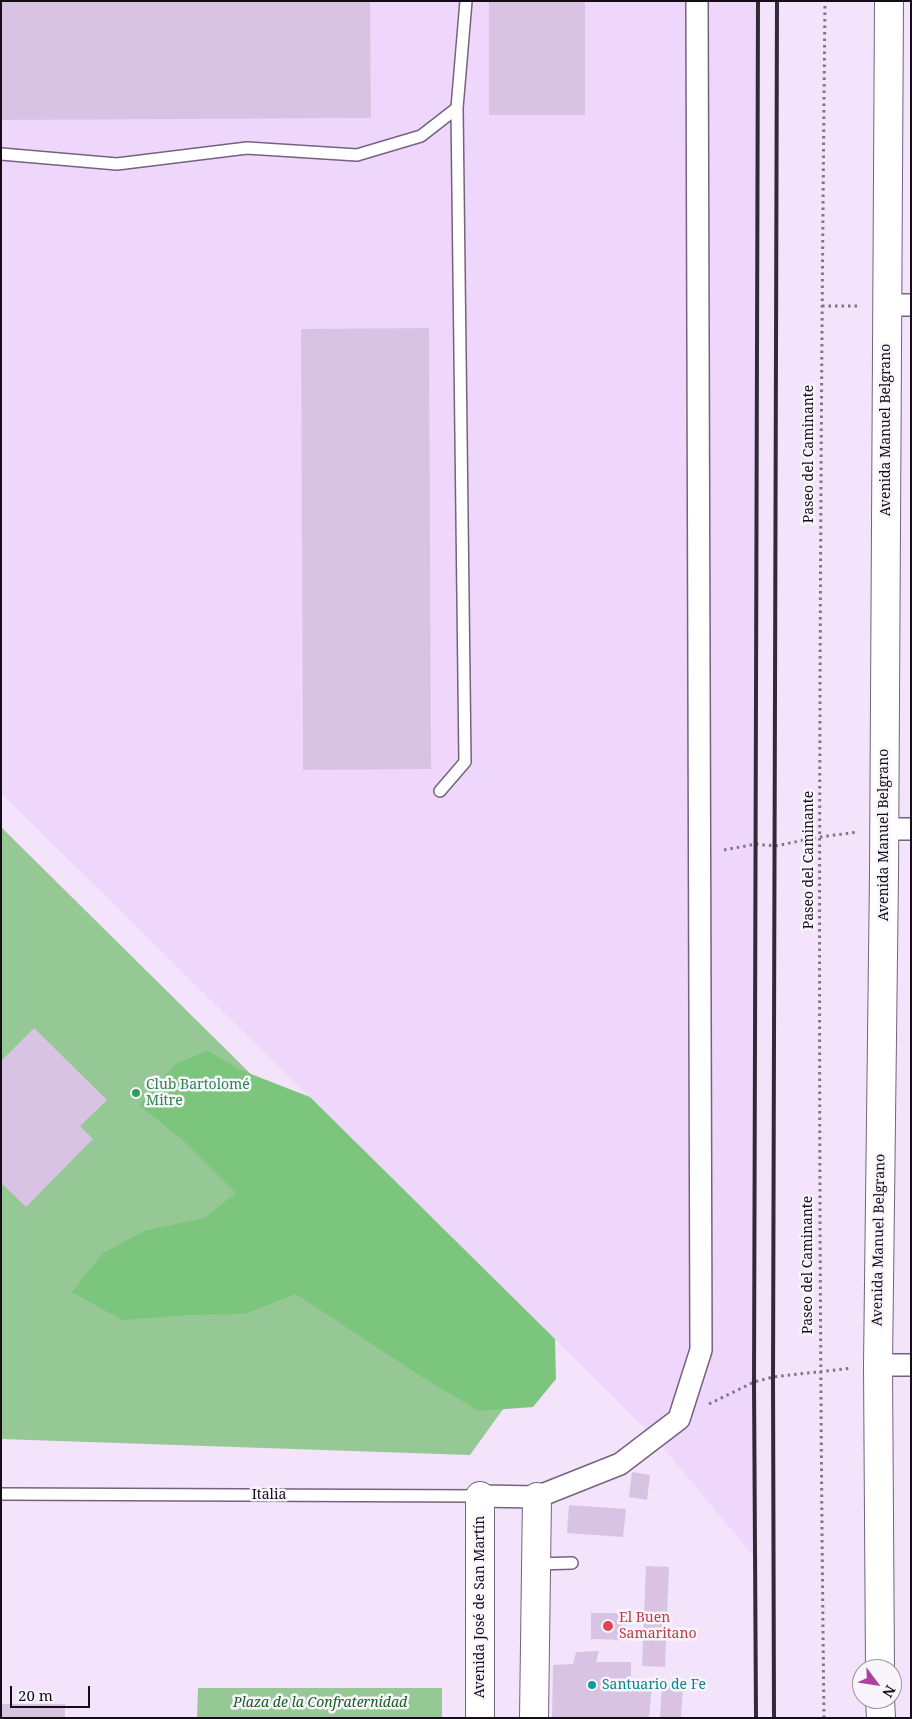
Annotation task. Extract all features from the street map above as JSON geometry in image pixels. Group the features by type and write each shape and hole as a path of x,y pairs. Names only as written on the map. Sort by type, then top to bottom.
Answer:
{"main road":[{"name":"Avenida Manuel Belgrano","path":"880,1659 878,1365 884,829 899,305 889,1"},
{"name":"Avenida José de San Martín","path":"480,1496 480,1718"},
{"path":"534,1718 537,1496"}],"street":[{"path":"537,1496 620,1464 680,1419 701,1350 697,1"},
{"path":"884,829 911,829"},
{"path":"878,1365 911,1365"},
{"name":"Italia","path":"480,1496 537,1496"}],"lane":[{"path":"440,791 465,762 457,108 466,1"},
{"path":"1,154 117,164 247,148 357,155 421,136 457,108"},
{"name":"Italia","path":"1,1494 480,1496"},
{"path":"536,1564 572,1563"}],"path":[{"name":"Paseo del Caminante","path":"824,1718 820,1372 820,837 825,1"},
{"path":"822,306 899,305"},
{"path":"700,854 756,844 775,846 820,837 884,829"},
{"path":"680,1419 754,1382 773,1377 878,1365"}],"shaded area":[{"path":"1,1 758,1 755,1558 655,1438 1,793"}],"green space":[{"name":"Club Bartolomé Mitre","path":"1,827 539,1359 470,1455 1,1439"},
{"path":"208,1051 238,1069 310,1097 555,1339 556,1379 533,1407 479,1411 422,1377 296,1294 244,1314 188,1315 122,1320 72,1292 103,1253 144,1231 204,1218 236,1193 184,1141 139,1105 175,1064"},
{"name":"Plaza de la Confraternidad","path":"198,1688 442,1688 442,1718 197,1718"}],"building":[{"path":"1,1 370,1 371,118 1,120"},
{"path":"489,1 585,1 585,115 489,115"},
{"path":"429,328 431,769 303,770 301,329"},
{"path":"34,1028 107,1100 80,1126 93,1139 26,1207 1,1183 1,1061"},
{"path":"632,1472 650,1475 647,1500 629,1497"},
{"path":"569,1505 626,1509 623,1537 567,1533"},
{"path":"646,1566 669,1567 665,1667 642,1666"},
{"name":"El Buen Samaritano","path":"591,1613 626,1613 625,1640 591,1639"},
{"name":"Santuario de Fe","path":"599,1651 596,1662 631,1662 631,1685 652,1684 649,1718 552,1718 553,1665 573,1664 576,1652"},
{"path":"662,1686 683,1686 681,1718 660,1718"},
{"path":"1,1704 65,1704 65,1718 1,1718"}],"railway":[{"path":"756,1718 754,1382 758,1"},
{"path":"774,1718 773,1377 777,1"}],"place":[{"name":"Club Bartolomé Mitre","path":"136,1093"},
{"name":"El Buen Samaritano","path":"608,1626"},
{"name":"Santuario de Fe","path":"592,1685"}]}
